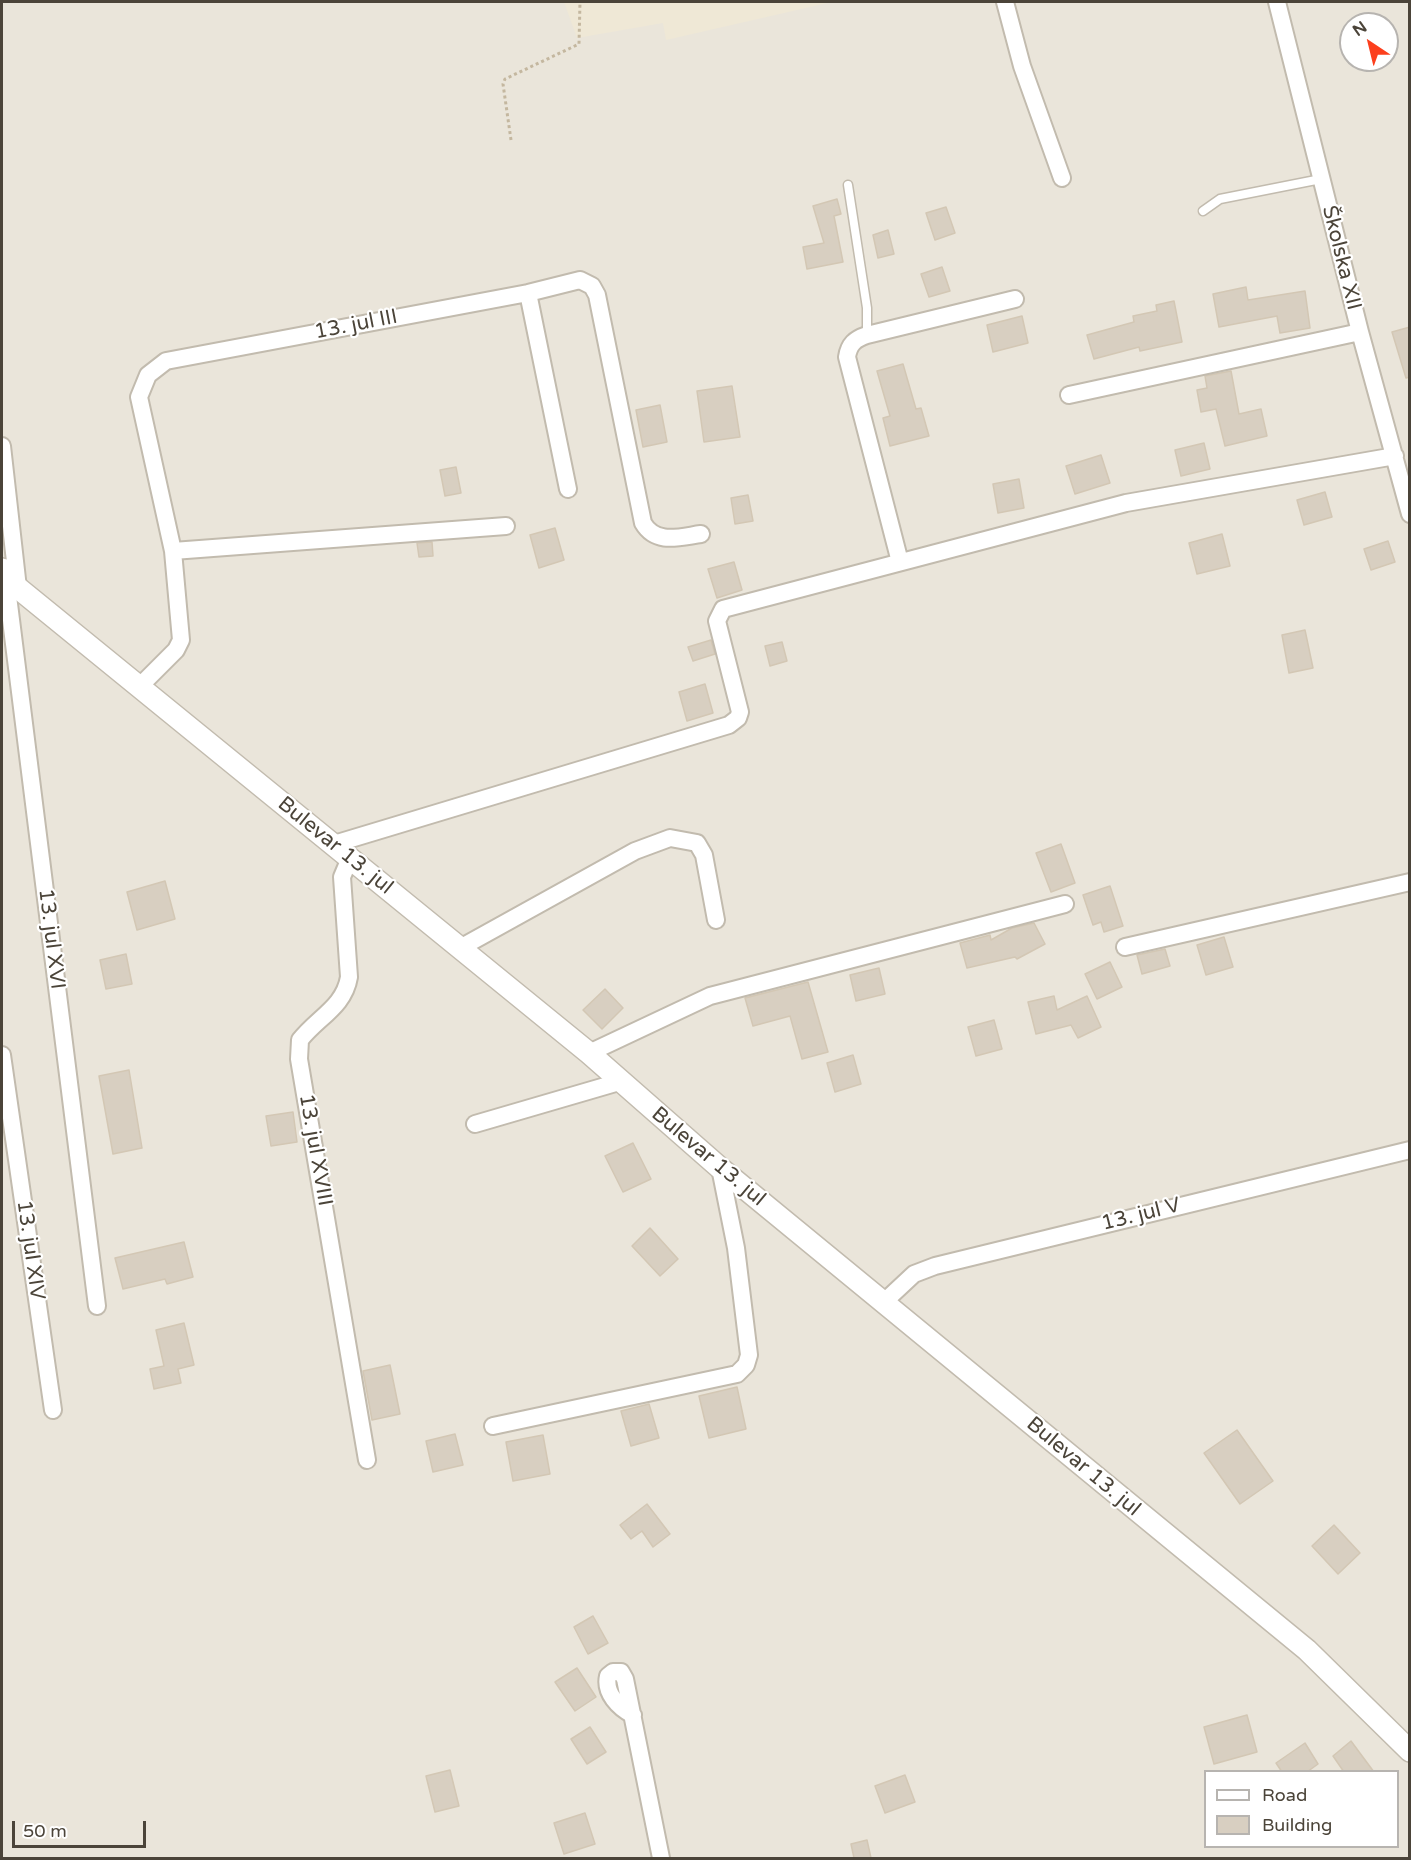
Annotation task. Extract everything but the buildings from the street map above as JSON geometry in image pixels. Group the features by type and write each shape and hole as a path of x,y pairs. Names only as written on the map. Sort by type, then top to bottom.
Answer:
{"street":[{"path":"1005,2 1022,66 1062,178"},
{"name":"Školska XII","path":"1277,2 1360,332 1410,514"},
{"name":"13. jul III","path":"140,686 176,650 181,640 173,551 139,397 148,375 166,361 528,293 580,280 592,286 597,295 643,523 648,532 665,539 701,534"},
{"path":"528,293 568,489"},
{"path":"900,562 848,357 848,347 856,339 867,335 1014,299"},
{"path":"1069,395 1360,332"},
{"name":"13. jul XVI","path":"2,446 8,576 97,1306"},
{"path":"342,851 729,725 738,718 740,712 717,621 723,609 1126,503 1395,456"},
{"path":"173,551 506,526"},
{"name":"Bulevar 13. jul","path":"8,576 589,1053 619,1082 720,1168 1307,1650 1410,1751"},
{"path":"460,948 635,851 670,838 697,843 704,855 716,920"},
{"name":"13. jul XVIII","path":"342,851 349,977 347,989 342,1000 300,1040 299,1059 368,1460"},
{"path":"1125,947 1410,882"},
{"path":"589,1053 710,996 1065,904"},
{"name":"13. jul XIV","path":"2,1055 53,1410"},
{"path":"475,1124 619,1082"},
{"name":"13. jul V","path":"884,1302 914,1274 935,1266 1410,1149"},
{"path":"493,1426 737,1374 746,1365 748,1355 736,1248 720,1168"},
{"path":"633,1715 661,1858"}],"lane":[{"path":"1203,211 1220,199 1322,179"},
{"path":"848,185 867,308 867,335"}],"path":[{"path":"511,140 503,84 505,79 579,44 580,2"}],"shaded area":[{"path":"2,2 1409,2 1409,1858 2,1858"},
{"path":"564,2 832,2 666,40 663,23 577,38"}]}
